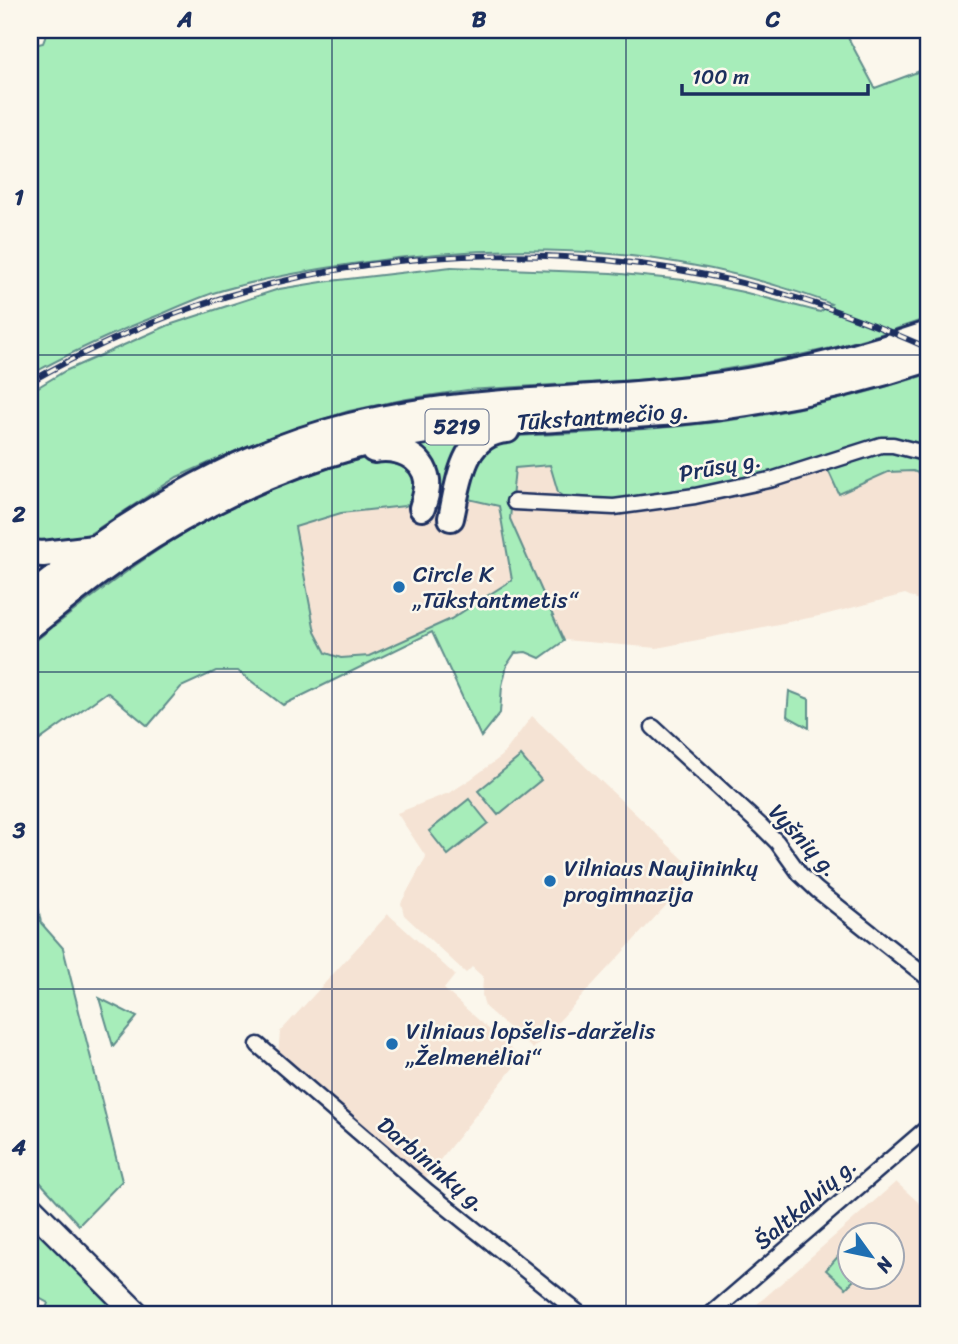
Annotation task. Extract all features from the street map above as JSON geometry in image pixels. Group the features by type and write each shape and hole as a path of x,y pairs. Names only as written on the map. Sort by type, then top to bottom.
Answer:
{"highway":[{"name":"Tūkstantmečio g.","path":"95,548 162,505 226,471 287,445 348,426 404,414 477,404 672,391 748,381 876,351 928,334"},
{"name":"Tūkstantmečio g.","path":"30,626 121,556 176,521 234,490 356,445 480,424 674,412 753,403 809,393 928,359"},
{"path":"451,518 463,471 477,442 489,433 499,430 527,429 556,419"},
{"path":"308,461 385,448 402,451 413,457 425,472 427,489 422,508"},
{"path":"30,553 95,548"},
{"name":"5219","path":"30,597 95,548"}],"main road":[{"path":"30,1208 137,1314"}],"street":[{"name":"Prūsų g.","path":"514,502 614,507 695,496 774,479 881,445 893,445 928,454"},
{"name":"Vyšnių g.","path":"653,727 761,826 777,842 800,874 817,890 928,978"},
{"name":"Darbininkų g.","path":"258,1045 428,1192 580,1314"},
{"name":"Šaltkalvių g.","path":"711,1314 928,1127"}],"shaded area":[{"path":"823,459 839,494 888,472 913,471 928,477 928,604 905,594 824,615 657,648 564,640 510,519 514,468 551,465 558,492 682,491 780,472"},
{"path":"419,493 464,498 499,506 512,580 451,619 369,656 340,658 326,653 315,632 295,527 341,513 405,506"},
{"name":"Vilniaus Naujininkų progimnazija","path":"532,716 697,872 533,1049 485,1007 482,995 483,977 472,967 466,973 404,915 401,903 426,857 397,813 451,792 471,779 502,756"},
{"name":"Vilniaus lopšelis-darželis „Želmenėliai“","path":"388,914 455,975 444,989 521,1058 424,1180 278,1055 280,1032"},
{"path":"896,1182 928,1211 928,1314 746,1314 836,1235 836,1292 906,1292 906,1222 851,1222"}],"green space":[{"path":"48,30 844,30 875,88 928,68 928,318 836,347 697,374 467,390 349,411 247,446 177,477 91,533 72,542 30,544 30,392 65,371 169,325 279,289 451,267 611,273 684,280 820,312 831,304 720,271 615,255 510,251 404,257 299,273 213,293 113,334 30,375 30,46 43,43"},
{"path":"928,374 928,477 913,471 888,472 839,494 823,459 780,472 682,491 607,500 564,497 558,492 550,465 515,468 510,519 564,641 540,658 526,652 515,653 507,665 500,713 481,737 432,632 283,705 238,671 216,671 181,687 148,726 107,692 30,747 30,645 109,584 164,546 251,497 318,472 388,452 420,476 412,503 405,506 341,513 295,527 315,632 326,653 341,658 369,656 451,619 512,580 499,506 464,498 471,468 498,437 641,429 750,417 840,399"},
{"path":"467,439 450,489 436,488 412,446"},
{"path":"789,691 809,699 809,728 787,716"},
{"path":"521,756 541,780 498,815 478,791"},
{"path":"469,799 488,823 448,855 429,831"},
{"path":"30,882 34,885 41,923 63,948 122,1181 79,1225 30,1171"},
{"path":"99,998 137,1017 113,1046"},
{"path":"30,1224 120,1314 44,1314 48,1303 30,1293"},
{"path":"836,1259 836,1279 826,1270"}],"railway":[{"path":"30,382 90,350 152,323 267,285 342,269 419,259 496,255 573,257 726,279 816,304 928,348"}],"place":[{"name":"Circle K „Tūkstantmetis“","path":"399,587"},
{"name":"Vilniaus Naujininkų progimnazija","path":"550,881"},
{"name":"Vilniaus lopšelis-darželis „Želmenėliai“","path":"392,1044"}]}
